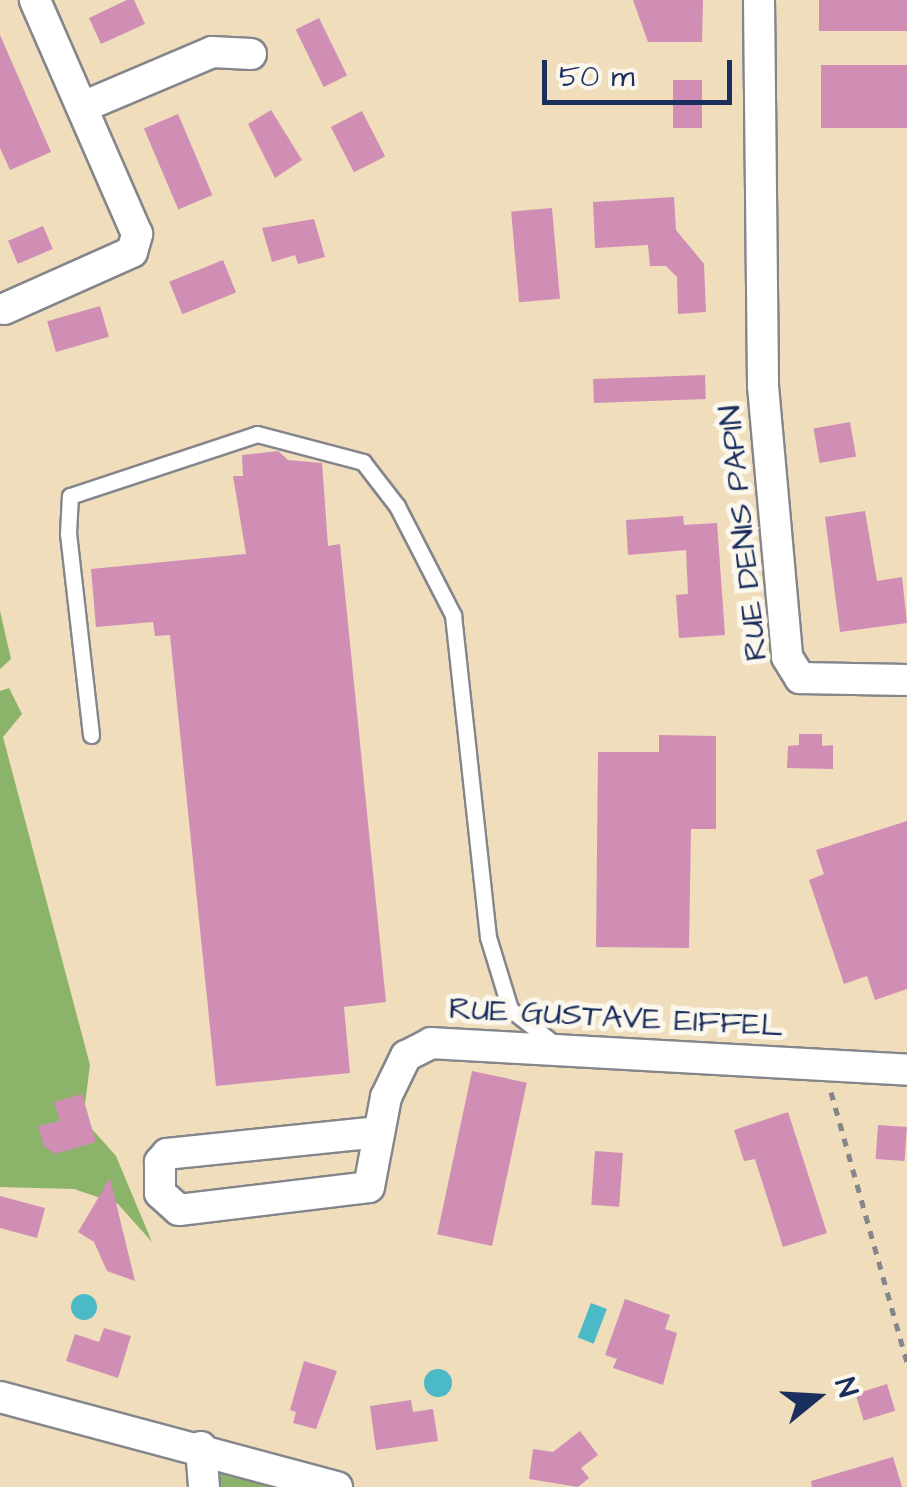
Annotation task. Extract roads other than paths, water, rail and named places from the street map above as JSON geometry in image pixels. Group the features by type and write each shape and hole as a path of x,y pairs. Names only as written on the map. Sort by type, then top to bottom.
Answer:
{"street":[{"path":"4,309 132,252 137,234 86,106 35,0"},
{"name":"RUE DENIS PAPIN","path":"759,0 763,331 791,670 816,680 907,680"},
{"path":"86,106 212,52 251,54"},
{"name":"RUE GUSTAVE EIFFEL","path":"379,1132 167,1154 160,1162 160,1193 179,1210 368,1188 386,1097 406,1056 432,1042 907,1070"},
{"path":"0,1396 202,1447 338,1487"},
{"path":"202,1447 204,1487"}],"lane":[{"path":"91,735 68,534 70,496 257,434 362,462 397,506 453,614 488,937 510,1008 559,1047"}],"water":[{"path":"84,1294 93,1298 97,1307 93,1316 84,1320 75,1316 71,1307 75,1298"},
{"path":"591,1303 607,1309 594,1344 578,1338"},
{"path":"438,1369 448,1373 452,1383 448,1393 438,1397 428,1393 424,1383 428,1373"}]}
